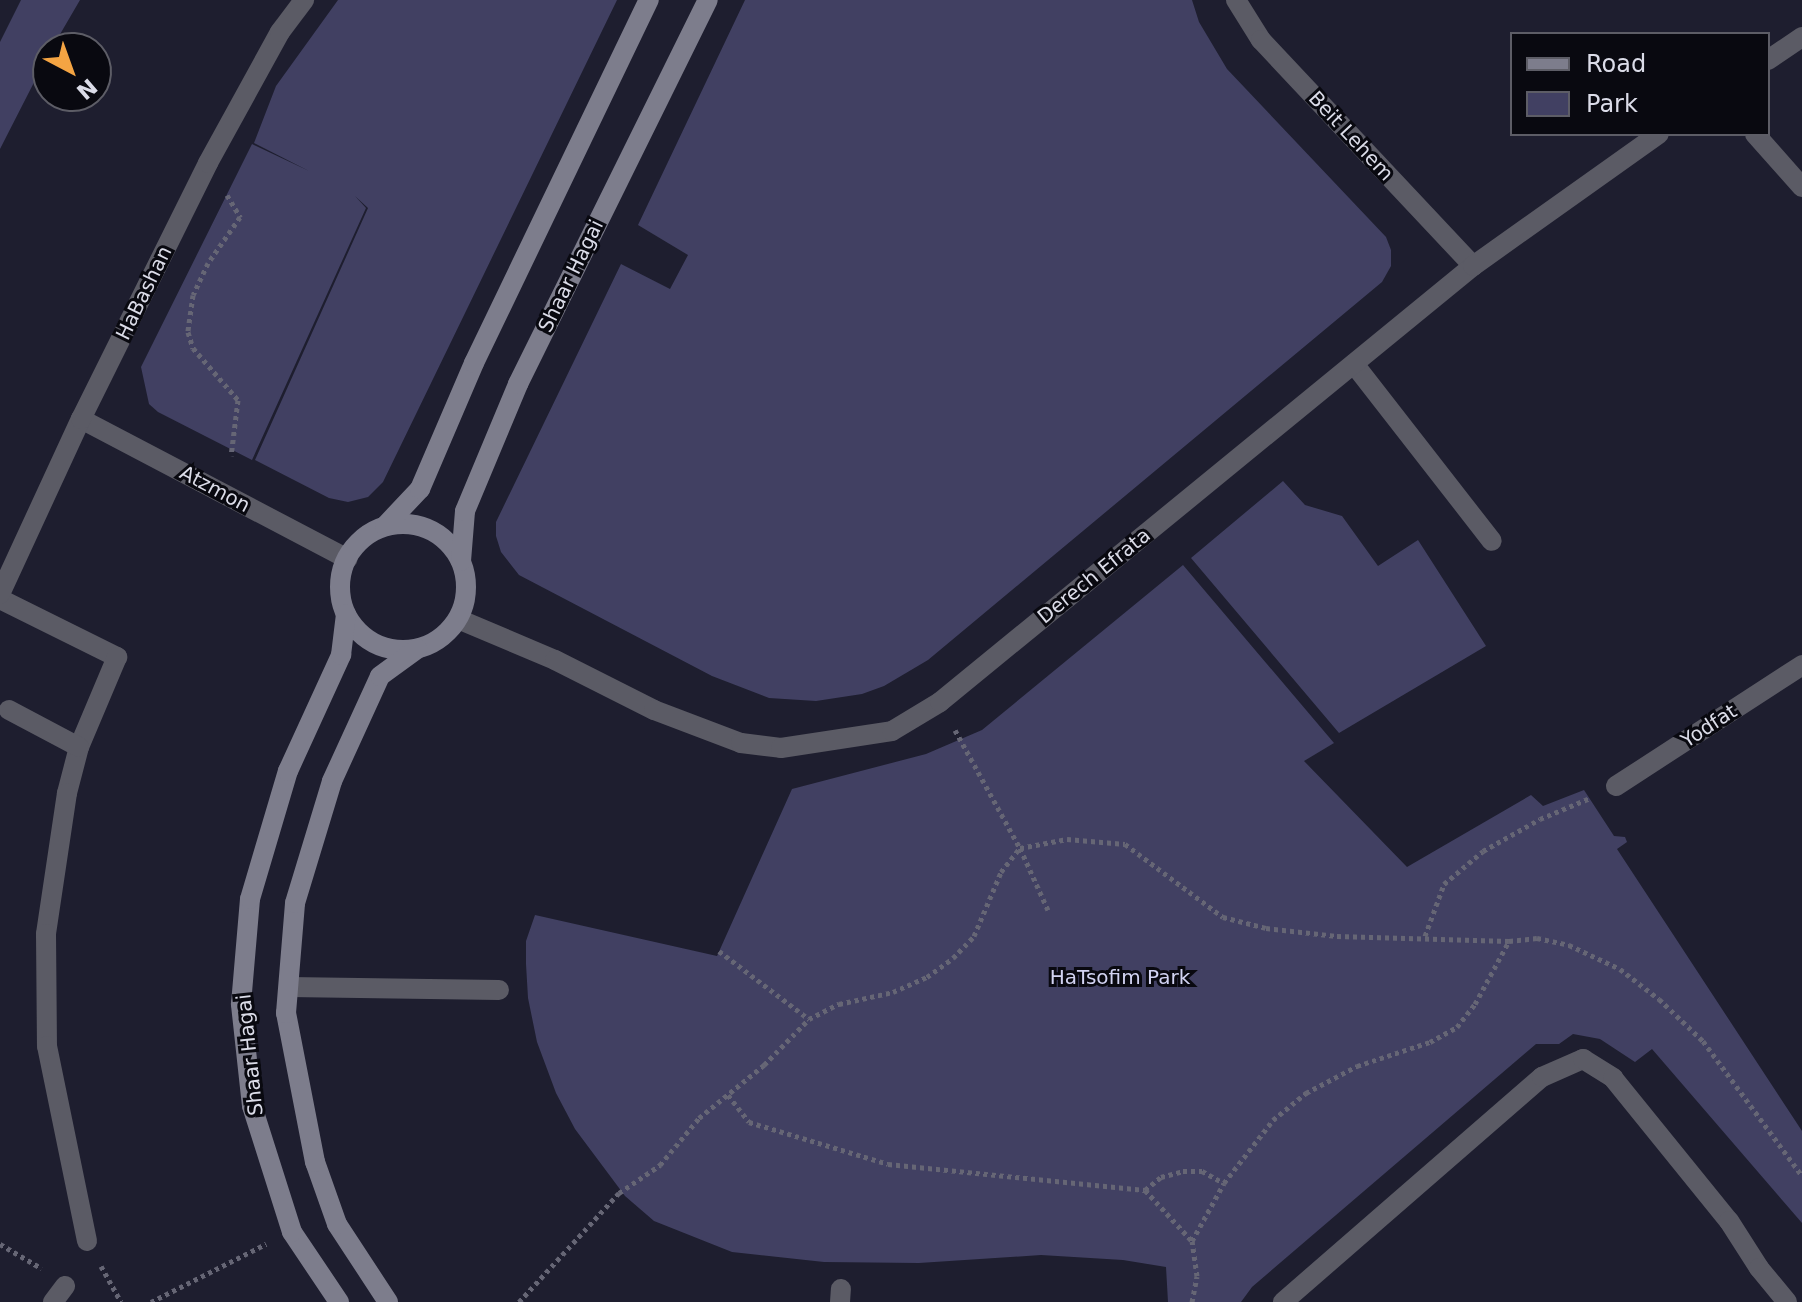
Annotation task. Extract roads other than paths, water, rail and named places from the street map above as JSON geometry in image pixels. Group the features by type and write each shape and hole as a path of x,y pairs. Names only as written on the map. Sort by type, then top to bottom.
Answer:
{"street":[{"name":"HaBashan","path":"0,597 81,419 208,163 280,32 304,0"},
{"path":"385,526 407,524 428,529 449,542 461,561 467,582 465,604 458,619 437,641 417,649 395,650 373,643 356,630 346,614 340,593 342,571 366,536 385,526 420,489 474,363 649,0"},
{"name":"Shaar Hagai","path":"461,561 465,511 518,384 708,0"},
{"path":"1240,7 1260,0"},
{"name":"Beit Lehem","path":"1240,7 1261,40 1473,266"},
{"path":"1770,59 1802,37"},
{"name":"Derech Efrata","path":"458,619 555,660 654,710 741,743 781,748 892,731 940,702 1473,266 1656,136"},
{"path":"1757,136 1802,187"},
{"path":"1354,364 1492,541"},
{"name":"Atzmon","path":"81,419 348,559"},
{"path":"0,597 117,657 79,747 57,839 46,934 47,1046 87,1241"},
{"name":"Shaar Hagai","path":"339,1302 292,1232 252,1106 241,1004 250,899 288,771 341,655 346,614"},
{"name":"Shaar Hagai","path":"388,1302 337,1224 315,1162 286,1013 295,903 332,781 380,676 417,649"},
{"name":"Yodfat","path":"1616,786 1802,665"},
{"path":"9,710 79,747"},
{"path":"289,987 499,990"},
{"path":"1283,1302 1542,1077 1583,1059 1613,1078 1729,1221 1759,1268 1787,1302"}],"park label":[{"name":"HaTsofim Park","path":"1120,977"}]}
